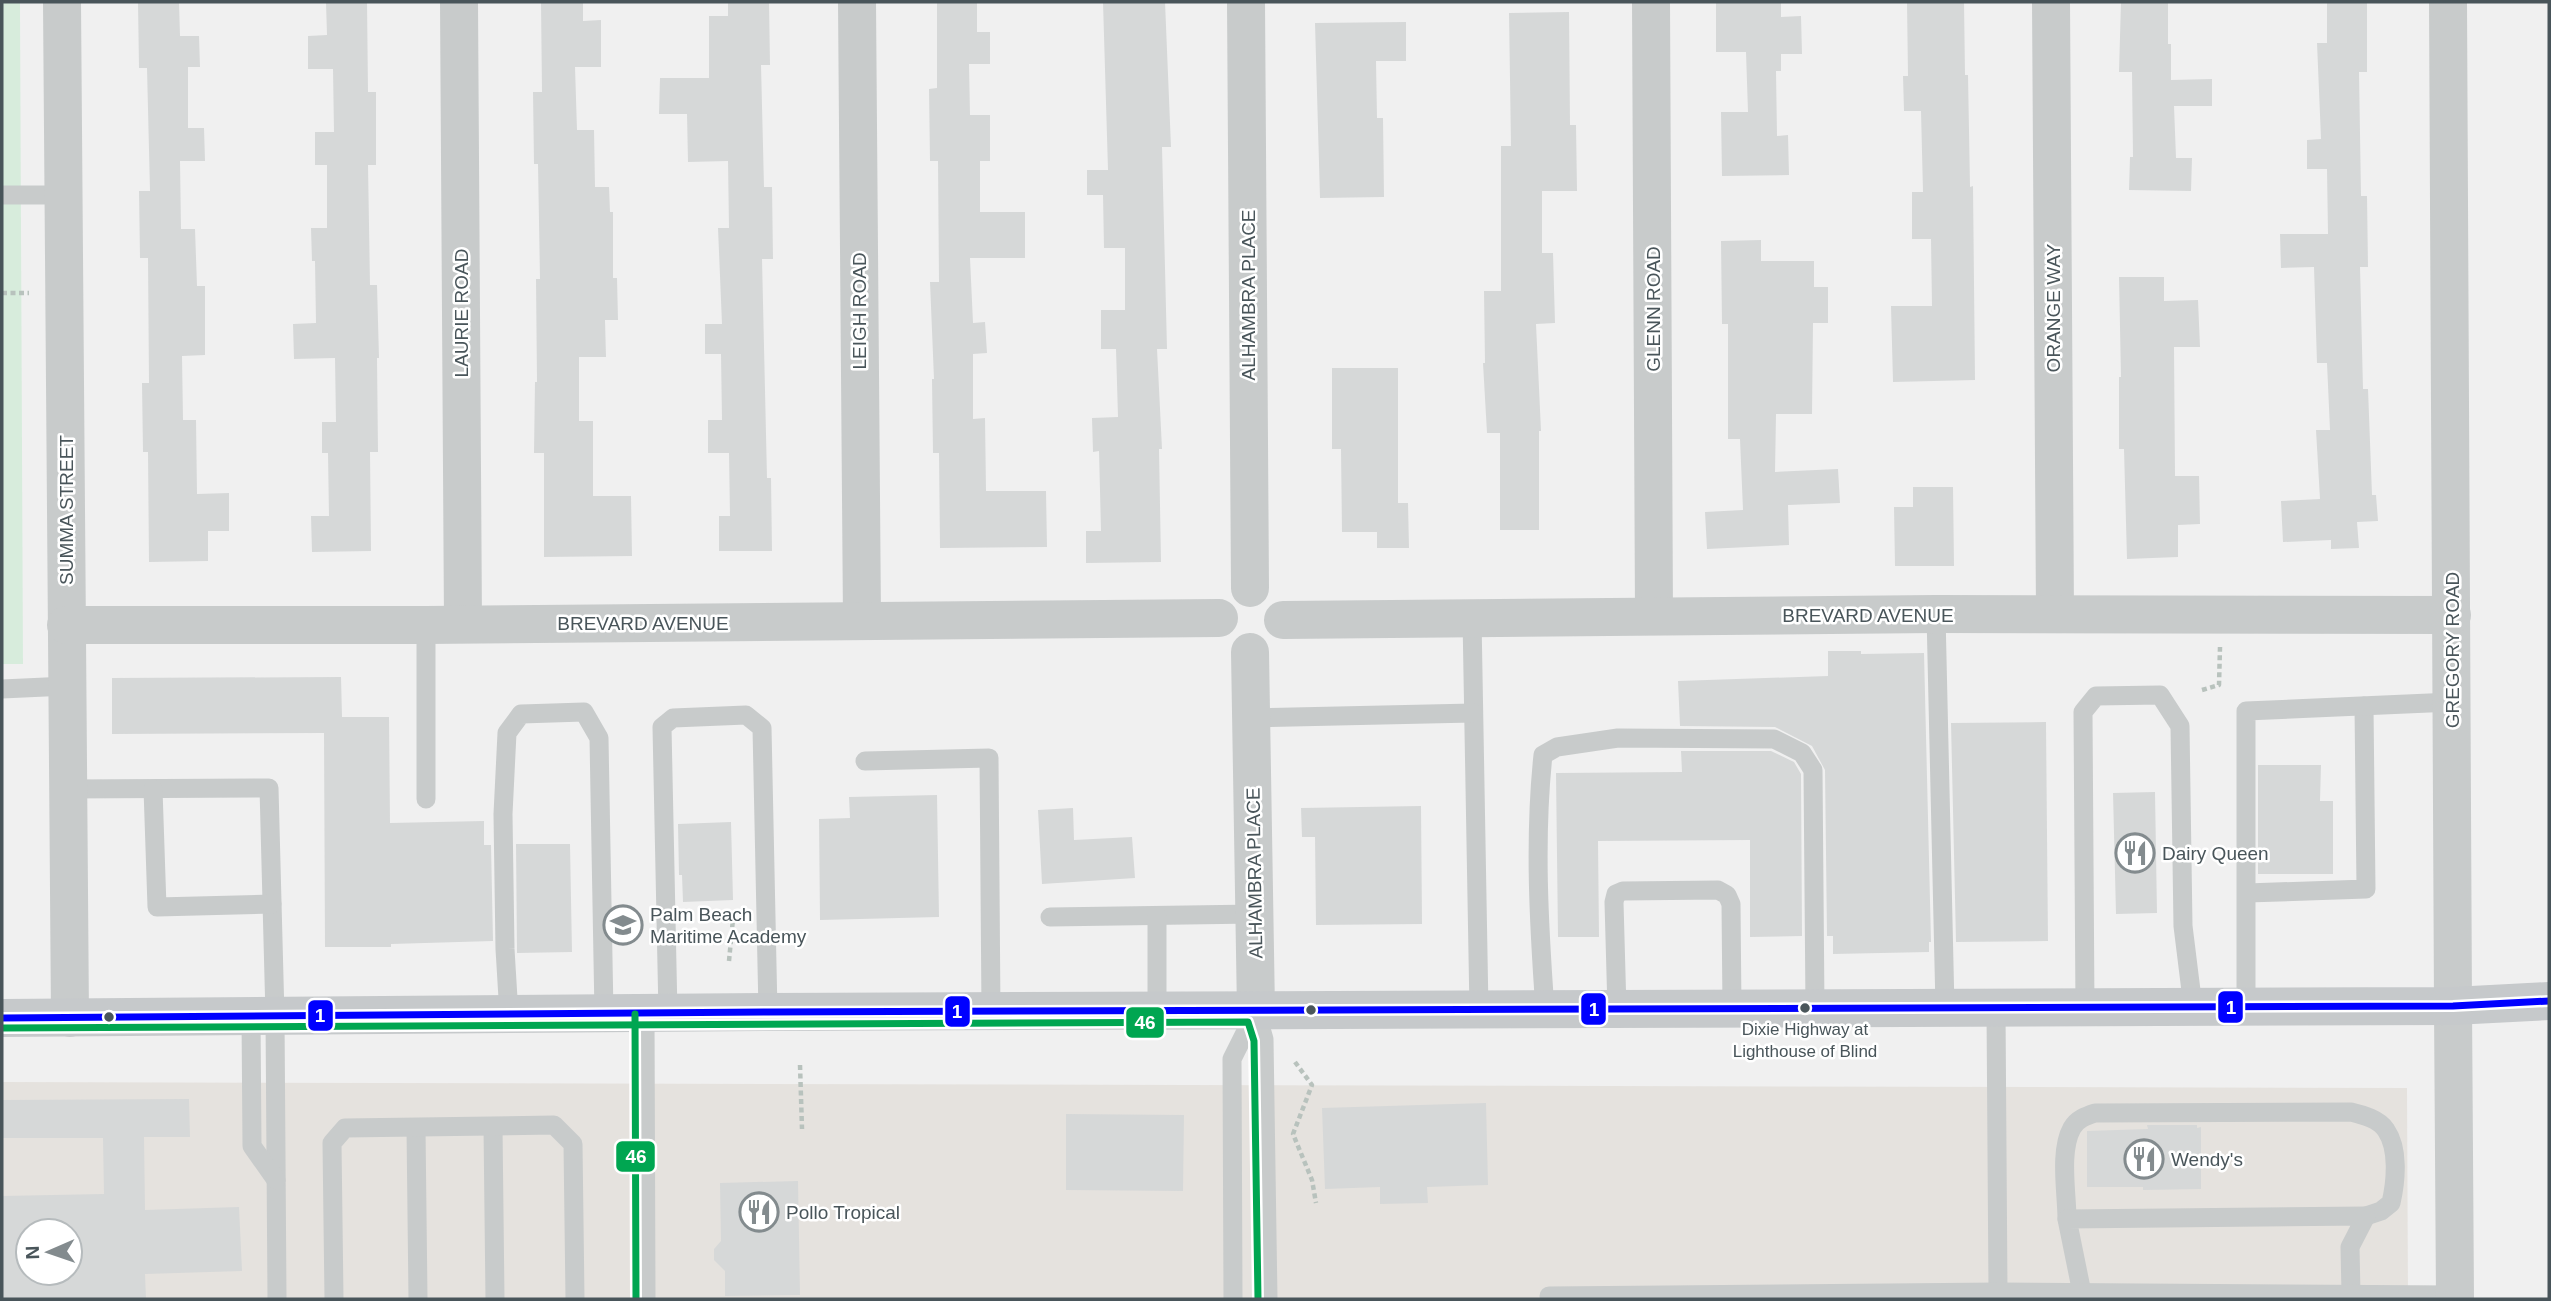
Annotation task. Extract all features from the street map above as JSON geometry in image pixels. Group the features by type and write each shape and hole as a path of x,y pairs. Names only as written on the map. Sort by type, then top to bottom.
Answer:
{"main road":[{"path":"2,1018 768,1012 2453,1006 2549,1001"}],"street":[{"name":"SUMMA STREET","path":"62,2 70,1018"},
{"name":"LAURIE ROAD","path":"445,625 459,2"},
{"name":"LEIGH ROAD","path":"857,2 862,621"},
{"name":"ALHAMBRA PLACE","path":"1246,2 1250,588"},
{"name":"GLENN ROAD","path":"1651,2 1654,616"},
{"name":"ORANGE WAY","path":"2051,2 2055,614"},
{"name":"GREGORY ROAD","path":"2448,2 2455,1297"},
{"path":"1250,588 1260,589 1276,601 1283,620 1281,630 1269,646 1250,652 1232,646 1224,638 1219,618 1225,601 1232,594 1250,588"},
{"name":"BREVARD AVENUE","path":"1283,620 1936,614 2452,615"},
{"name":"BREVARD AVENUE","path":"66,625 445,625 1219,618"},
{"name":"ALHAMBRA PLACE","path":"1250,652 1256,1011"}],"lane":[{"path":"2,195 64,195"},
{"path":"1936,614 1945,1008"},
{"path":"1472,618 1479,1010"},
{"path":"426,799 445,625"},
{"path":"2,689 67,686"},
{"path":"2085,1008 2083,712 2096,696 2147,695 2160,695 2180,726 2183,926 2193,1007"},
{"path":"2246,1006 2246,711 2452,702"},
{"path":"2247,893 2366,889 2364,706"},
{"path":"509,1015 503,814 507,733 521,714 584,712 599,738 604,1014"},
{"path":"1251,718 1473,713"},
{"path":"646,1299 657,1014 662,727 673,718 746,715 762,729 768,1012"},
{"path":"1545,1010 1539,915 1538,800 1543,755 1557,747 1618,738 1774,739 1802,753 1813,770 1815,1009"},
{"path":"865,761 989,758 991,1012"},
{"path":"68,789 269,788 272,904 263,1016 276,1180 277,1299"},
{"path":"153,789 157,907 272,904"},
{"path":"1617,1010 1616,894 1623,891 1704,890 1717,890 1727,895 1731,904 1732,1009"},
{"path":"1050,917 1255,914"},
{"path":"1157,916 1157,1011"},
{"path":"1996,1009 1998,1292"},
{"path":"1233,1299 1231,1059 1256,1011"},
{"path":"1256,1011 1264,1039 1268,1299"},
{"path":"2067,1219 2366,1216 2381,1211 2391,1203 2395,1186 2393,1147 2386,1128 2369,1117 2351,1112 2095,1113 2080,1119 2072,1128 2067,1143 2067,1219 2082,1293"},
{"path":"334,1299 332,1143 345,1128 554,1125 573,1144 575,1299"},
{"path":"493,1127 495,1299"},
{"path":"416,1128 418,1299"},
{"path":"2351,1294 2350,1247 2366,1216"},
{"path":"1549,1296 1998,1292 2455,1297"}],"path":[{"path":"2,293 38,293"},
{"path":"2202,690 2219,685 2220,646"},
{"path":"729,961 733,919 749,921"},
{"path":"1295,1062 1312,1085 1293,1135 1312,1180 1316,1203"},
{"path":"800,1065 802,1129"}],"shaded area":[{"path":"2,1082 2407,1088 2408,1299 2,1299"}],"green space":[{"path":"2,2 20,2 23,664 2,664"}],"building":[{"path":"138,2 179,2 180,36 199,36 200,67 188,67 188,128 204,128 205,161 180,161 181,229 195,229 197,286 205,286 205,355 182,356 183,420 196,420 197,494 229,493 229,531 208,531 208,561 149,562 148,452 143,452 142,383 149,383 148,258 140,258 139,191 150,191 147,68 139,68"},
{"path":"326,2 367,2 368,92 376,92 376,165 368,165 370,285 377,285 379,358 378,452 370,452 371,551 312,552 311,516 329,516 328,453 322,453 322,422 336,422 335,358 294,359 293,324 316,323 315,261 312,261 311,228 327,228 327,165 315,165 315,132 334,132 333,69 308,69 308,36 327,35"},
{"path":"541,2 583,2 583,21 601,20 601,67 575,67 577,130 594,130 595,187 609,187 610,212 613,212 613,278 617,278 618,320 605,320 606,357 579,357 579,421 593,421 593,496 631,496 632,556 544,557 544,453 534,453 537,382 536,279 540,279 538,164 534,164 533,92 542,92"},
{"path":"728,2 769,2 770,65 761,65 764,187 772,187 773,259 762,259 767,478 771,478 772,551 719,551 719,516 730,516 729,453 708,453 708,420 722,420 721,354 705,354 705,324 722,324 718,228 729,228 728,161 688,162 687,114 659,114 660,78 709,78 709,16 728,16"},
{"path":"937,2 977,2 977,32 990,32 990,64 969,64 970,115 990,115 990,161 980,161 980,212 1025,212 1025,258 970,258 973,323 985,322 987,353 973,354 973,419 985,418 986,491 1046,491 1047,547 940,548 939,453 933,453 934,379 930,282 939,282 938,161 930,161 929,89 937,88"},
{"path":"1103,2 1165,2 1171,147 1162,147 1167,349 1157,349 1162,449 1159,449 1161,562 1086,563 1086,531 1101,531 1099,451 1093,452 1092,418 1118,417 1116,349 1101,349 1101,310 1125,310 1125,248 1104,248 1103,195 1087,195 1087,170 1108,170"},
{"path":"1716,2 1781,2 1781,17 1801,16 1802,54 1781,54 1781,71 1776,71 1777,136 1788,135 1789,175 1722,176 1721,112 1748,112 1746,52 1716,52"},
{"path":"1907,2 1964,2 1970,187 1973,186 1975,380 1893,382 1891,306 1932,306 1931,239 1912,239 1912,192 1923,192 1921,111 1904,111 1903,76 1908,76"},
{"path":"2121,2 2168,2 2171,80 2212,79 2212,106 2174,106 2176,158 2192,158 2191,191 2129,190 2130,157 2133,157 2132,72 2119,72"},
{"path":"2327,2 2367,2 2367,72 2359,72 2361,196 2367,196 2368,267 2360,267 2363,389 2368,389 2372,495 2376,495 2378,521 2357,522 2359,548 2331,549 2331,540 2283,542 2281,501 2320,499 2316,430 2330,430 2327,363 2317,363 2314,267 2281,268 2280,234 2328,234 2327,169 2307,169 2307,140 2321,139 2317,43 2327,43"},
{"path":"1569,12 1570,125 1576,125 1577,191 1542,191 1542,253 1553,253 1555,323 1536,324 1541,431 1539,530 1500,530 1500,433 1487,433 1483,363 1484,291 1501,291 1501,146 1511,146 1509,13"},
{"path":"1406,22 1406,61 1376,61 1377,118 1383,118 1384,197 1320,198 1315,23"},
{"path":"1761,240 1761,261 1814,261 1814,287 1828,287 1828,323 1813,323 1812,414 1776,414 1775,472 1838,469 1840,503 1788,505 1789,545 1707,549 1705,512 1743,510 1740,439 1728,439 1728,324 1722,324 1721,241"},
{"path":"2119,277 2164,277 2164,301 2198,300 2200,347 2174,347 2175,476 2199,476 2200,524 2178,525 2178,557 2127,559 2124,449 2119,449"},
{"path":"1332,368 1398,368 1398,503 1408,503 1409,548 1377,548 1377,532 1342,532 1341,449 1332,449"},
{"path":"1913,487 1953,487 1954,566 1895,566 1894,507 1913,507"},
{"path":"1828,651 1861,651 1861,654 1924,653 1931,942 1929,952 1833,954 1833,936 1827,936 1825,770 1812,746 1775,727 1680,726 1678,681 1828,676"},
{"path":"341,677 342,717 389,717 390,823 484,821 484,845 491,845 493,941 391,944 391,947 325,947 324,733 112,734 112,678"},
{"path":"2046,722 2048,941 1956,942 1951,723"},
{"path":"1681,751 1771,751 1794,762 1801,774 1802,936 1750,937 1750,840 1598,841 1599,937 1558,937 1556,773 1682,772"},
{"path":"2258,765 2321,765 2320,801 2333,801 2333,874 2258,874"},
{"name":"Dairy Queen","path":"2155,792 2157,913 2116,914 2113,793"},
{"path":"937,795 939,917 820,920 819,819 850,818 849,797"},
{"path":"1421,806 1422,924 1316,925 1315,837 1302,837 1301,808"},
{"path":"1073,808 1074,840 1132,837 1135,878 1042,884 1038,810"},
{"path":"731,822 733,900 683,902 682,875 679,875 678,824"},
{"path":"516,844 570,844 572,952 517,953"},
{"path":"189,1099 190,1137 144,1137 145,1210 239,1207 242,1271 145,1274 146,1299 2,1299 2,1196 104,1194 103,1138 2,1138 2,1100"},
{"path":"1486,1103 1488,1185 1427,1187 1428,1203 1380,1204 1380,1187 1325,1189 1322,1108"},
{"path":"1066,1114 1184,1115 1183,1191 1066,1190"},
{"name":"Wendy's","path":"2147,1125 2201,1127 2201,1189 2087,1187 2087,1131 2148,1129"},
{"name":"Pollo Tropical","path":"798,1181 800,1295 725,1296 725,1271 714,1260 714,1249 721,1241 720,1183"}],"transit line":[{"name":"1","path":"2,1018 768,1012 2453,1006 2549,1001"},
{"name":"46","path":"635,1014 636,1299"},
{"name":"46","path":"2,1028 1248,1022 1254,1041 1258,1299"}],"place":[{"name":"Dairy Queen","path":"2135,853"},
{"name":"Palm Beach Maritime Academy","path":"623,925"},
{"name":"Dixie Highway at Lighthouse of Blind","path":"1805,1008"},
{"name":"Wendy's","path":"2144,1159"},
{"name":"Pollo Tropical","path":"759,1212"}]}
